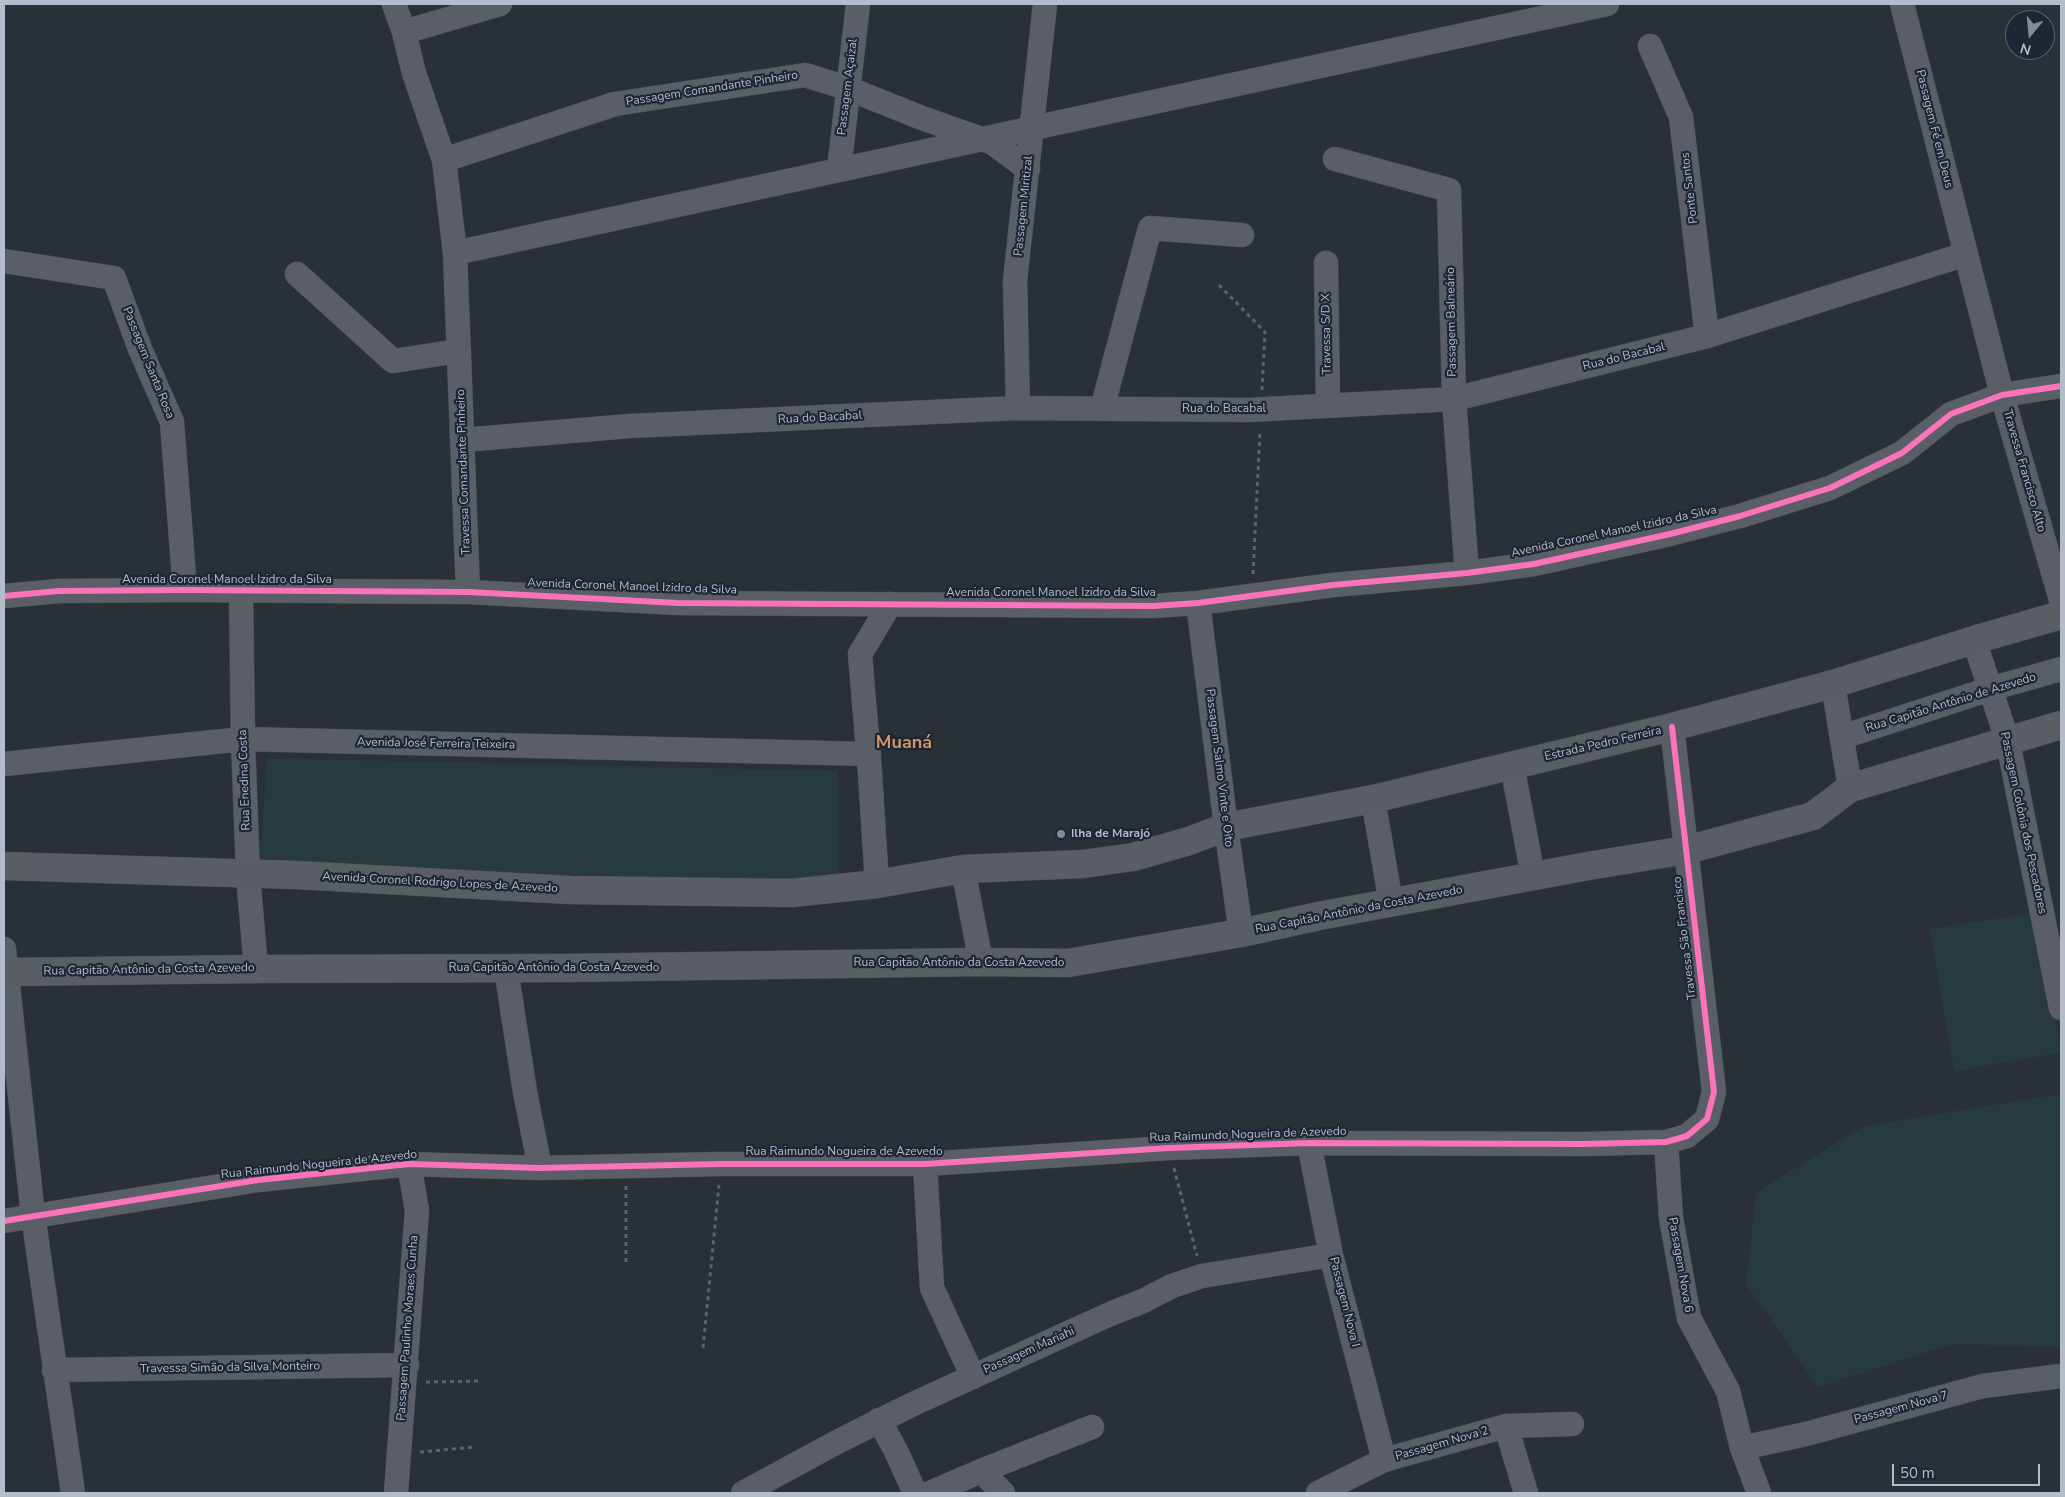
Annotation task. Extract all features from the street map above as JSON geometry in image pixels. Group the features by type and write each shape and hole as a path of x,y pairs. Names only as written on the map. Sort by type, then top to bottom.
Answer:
{"main road":[{"name":"Estrada Pedro Ferreira","path":"962,869 1083,864 1132,857 1189,841 1226,827 1373,799 1672,727 1833,684 1974,640 2061,616"},
{"name":"Rua Capitão Antônio da Costa Azevedo","path":"4,964 256,969 506,969 981,962 1068,963 1241,933 1533,876 1686,850 1813,816 1850,788 2061,725"},
{"name":"Avenida Coronel Rodrigo Lopes de Azevedo","path":"4,866 296,875 570,890 792,893 877,884 962,869"}],"street":[{"name":"Travessa Comandante Pinheiro","path":"394,4 404,32 414,73 444,160 455,253 468,592"},
{"path":"404,32 500,4"},
{"name":"Passagem Açaizal","path":"839,170 858,4"},
{"name":"Passagem Miritizal","path":"1018,408 1015,281 1045,4"},
{"path":"455,253 1607,4"},
{"name":"Passagem Fé em Deus","path":"1902,4 1966,254"},
{"name":"Ponte Santos","path":"1650,46 1681,117 1707,336"},
{"name":"Passagem Comandante Pinheiro","path":"444,160 615,104 805,75 847,88 982,138 993,143 1028,169"},
{"name":"Passagem Balneário","path":"1335,159 1449,190 1454,399 1467,573"},
{"path":"1102,409 1150,228 1242,235"},
{"name":"Rua do Bacabal","path":"463,440 630,426 1018,408 1249,410 1454,399 1707,336 1966,254"},
{"name":"Travessa Francisco Alto","path":"1966,254 2002,395 2061,600"},
{"name":"Passagem Santa Rosa","path":"4,261 114,278 140,349 172,422 185,590"},
{"name":"Travessa S/D X","path":"1326,262 1328,405"},
{"path":"297,274 393,361 459,351"},
{"name":"Avenida Coronel Manoel Izidro da Silva","path":"4,596 59,591 185,590 241,592 468,592 678,603 1153,606 1198,603 1333,585 1467,573 1534,564 1740,516 1830,488 1902,453 1951,414 2002,395 2061,386"},
{"name":"Rua Enedina Costa","path":"241,592 243,739 248,875 256,969"},
{"name":"Passagem Salmo Vinte e Oito","path":"1198,603 1241,933"},
{"path":"877,884 869,754 860,654 890,604"},
{"name":"Passagem Colônia dos Pescadores","path":"1974,640 2008,742 2061,1008"},
{"name":"Rua Capitão Antônio de Azevedo","path":"1842,737 1990,689 2061,670"},
{"path":"1833,684 1850,788"},
{"name":"Travessa São Francisco","path":"1672,727 1714,1092 1707,1119 1676,1139"},
{"name":"Avenida José Ferreira Teixeira","path":"4,764 243,739 869,754"},
{"path":"1512,765 1533,876"},
{"path":"1373,799 1391,903"},
{"path":"962,869 981,962"},
{"path":"4,964 32,1215 73,1493"},
{"path":"506,969 525,1092 540,1168"},
{"name":"Rua Raimundo Nogueira de Azevedo","path":"4,1220 258,1180 409,1164 540,1168 721,1164 925,1164 1169,1148 1310,1143 1563,1144 1676,1139"},
{"name":"Passagem Nova 6","path":"1676,1139 1671,1218 1689,1318 1728,1391 1742,1448 1759,1493"},
{"name":"Passagem Nova I","path":"1310,1143 1331,1255 1384,1460"},
{"name":"Passagem Paulinho Moraes Cunha","path":"396,1493 417,1210 409,1164"},
{"path":"925,1164 932,1288 973,1377"},
{"name":"Passagem Mariahi","path":"749,1492 879,1420 1110,1314 1143,1301 1172,1286 1202,1276 1331,1255"},
{"name":"Travessa Simão da Silva Monteiro","path":"54,1370 405,1374"},
{"name":"Passagem Nova 7","path":"1742,1448 1806,1434 1983,1386 2061,1376"},
{"path":"879,1420 896,1451 915,1493"},
{"name":"Passagem Nova 2","path":"1318,1493 1384,1460 1506,1426 1572,1424"},
{"path":"1506,1426 1526,1493"},
{"path":"930,1493 1092,1427"},
{"path":"981,1471 1003,1493"}],"path":[{"path":"1169,1148 1202,1276"},
{"path":"703,1348 721,1164"},
{"path":"626,1166 626,1262"},
{"path":"405,1374 481,1381"},
{"path":"399,1454 475,1447"}],"green space":[{"path":"267,758 838,771 839,886 259,873"},
{"path":"2039,912 2061,1053 1954,1071 1930,929"},
{"path":"2061,1094 2061,1347 1953,1344 1818,1387 1746,1284 1756,1192 1864,1126"}],"cycle path":[{"path":"4,596 59,591 185,590 468,592 678,603 1153,606 1198,603 1333,585 1467,573 1534,564 1670,534 1740,516 1830,488 1902,453 1951,414 2002,395 2061,386"},
{"path":"4,1221 258,1180 409,1164 540,1168 721,1164 925,1164 1169,1148 1309,1143 1583,1144 1666,1142 1687,1136 1707,1119 1714,1092 1672,727"}],"place":[{"name":"Ilha de Marajó","path":"1061,834"}],"district":[{"name":"Muaná","path":"904,744"}]}
